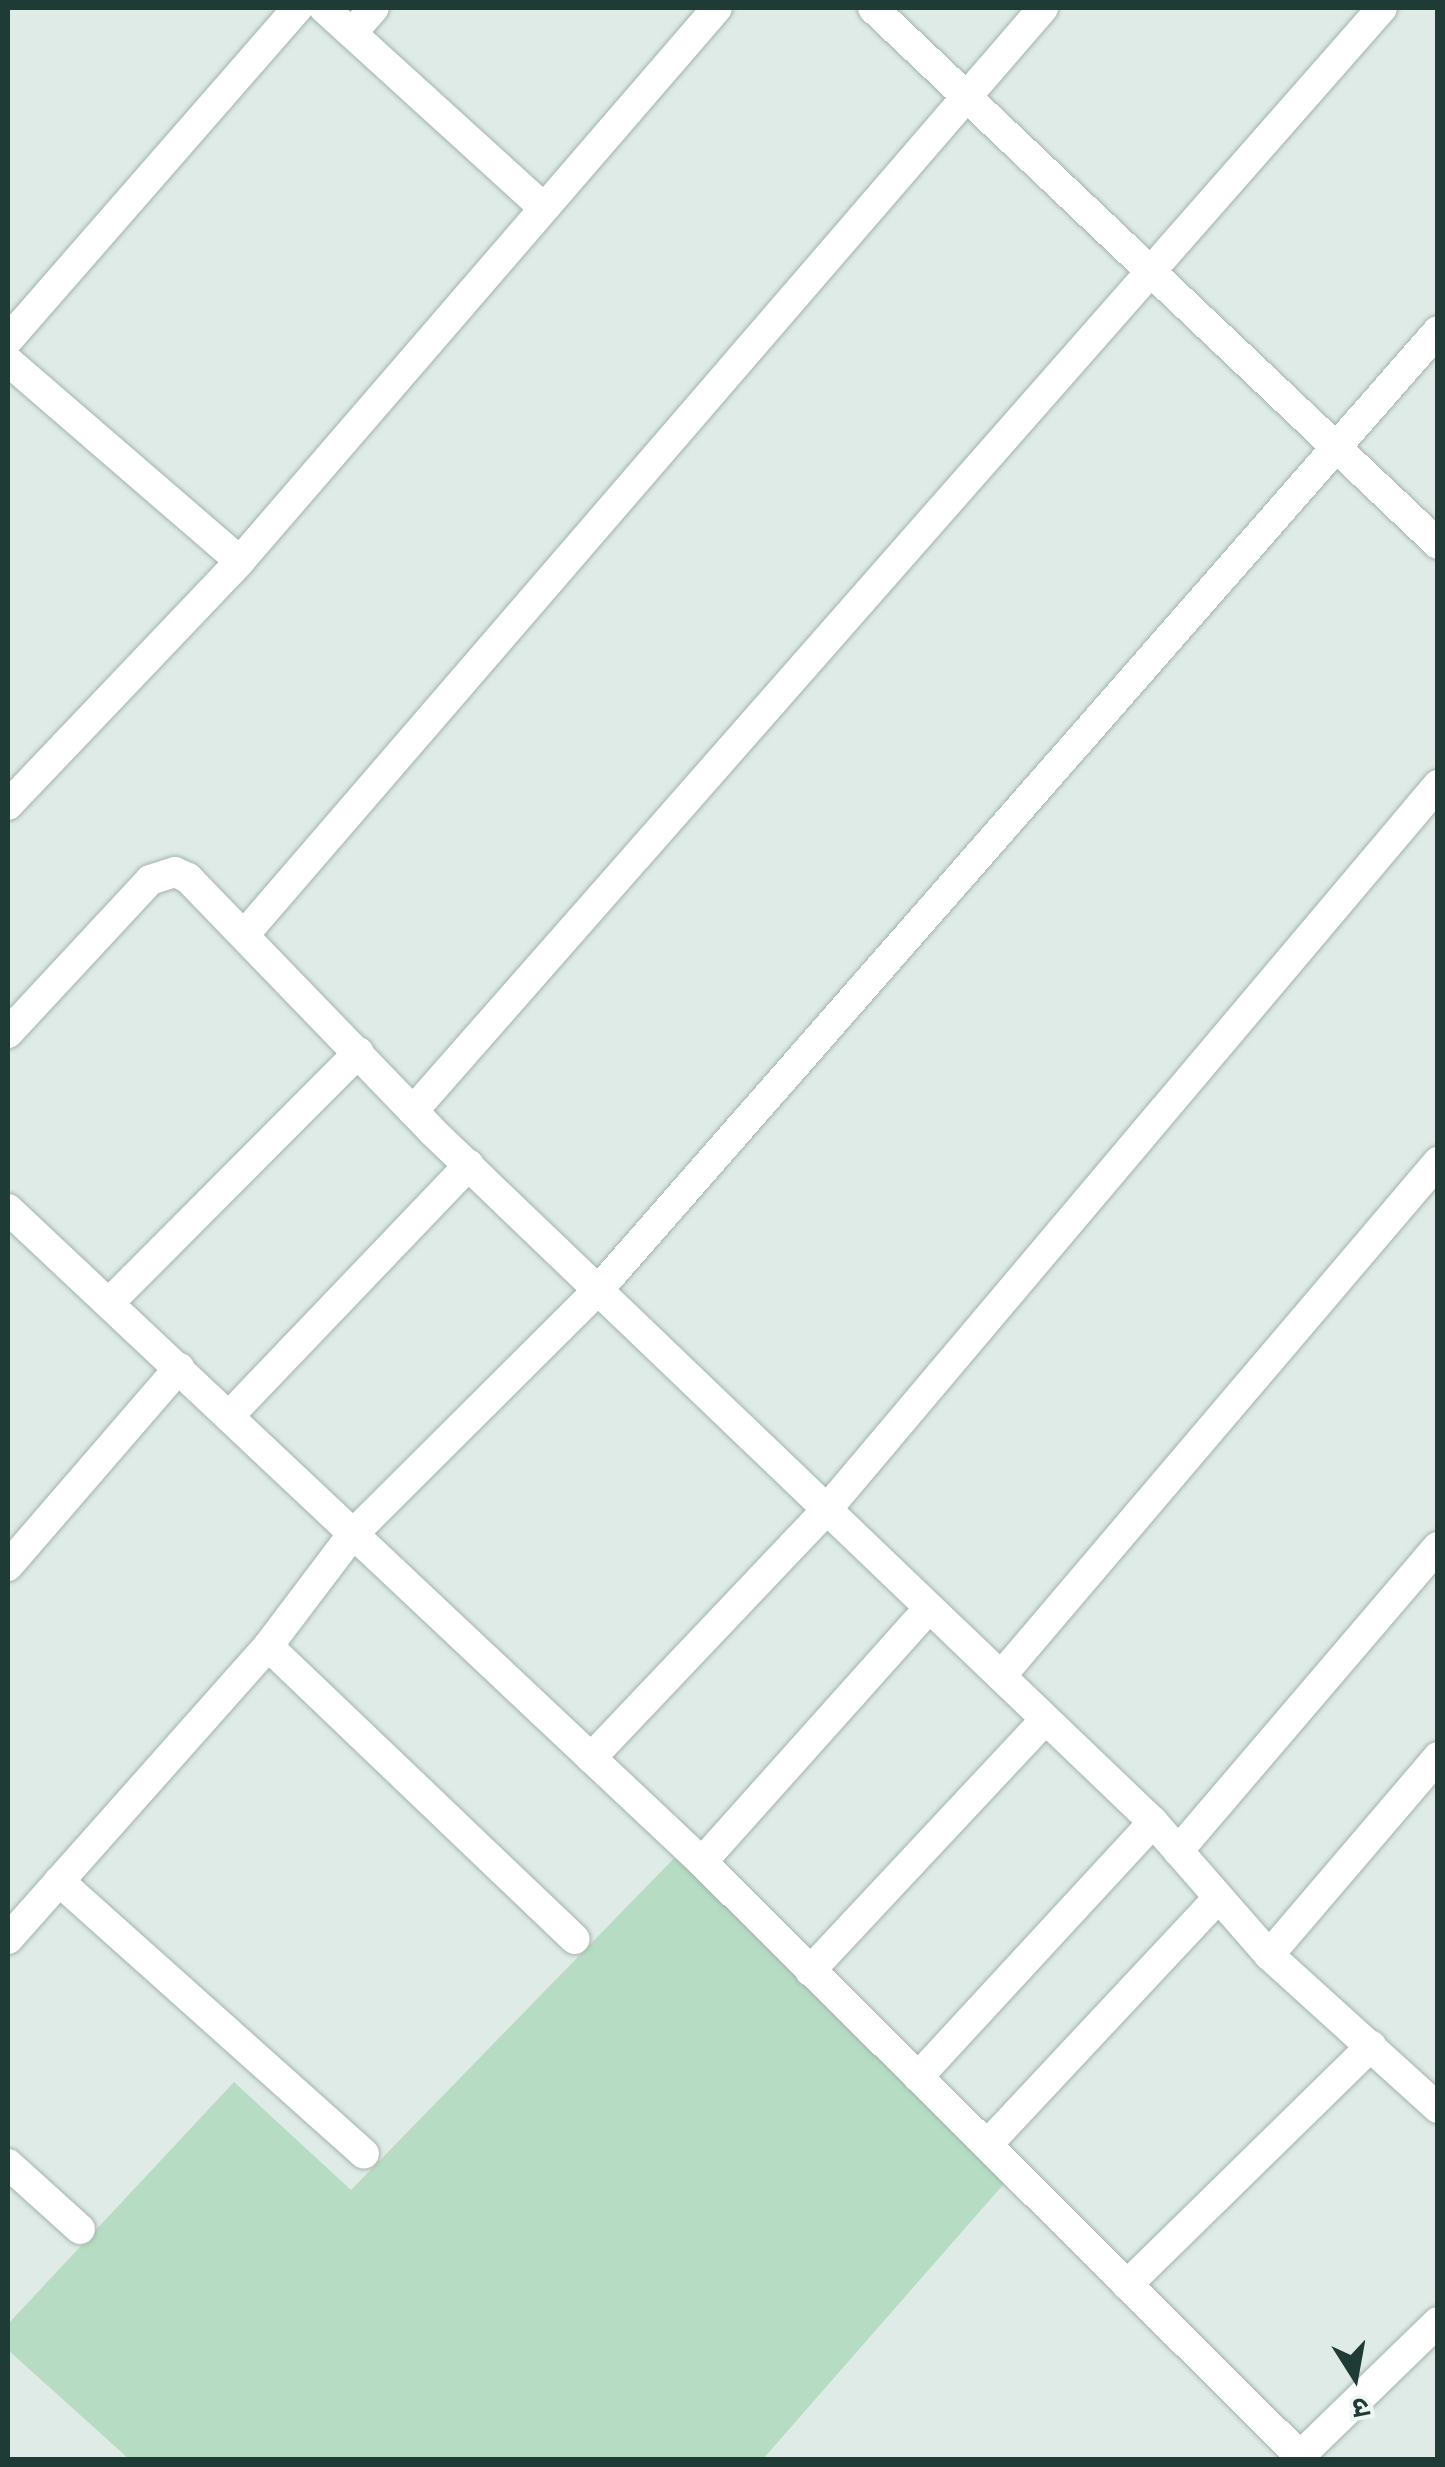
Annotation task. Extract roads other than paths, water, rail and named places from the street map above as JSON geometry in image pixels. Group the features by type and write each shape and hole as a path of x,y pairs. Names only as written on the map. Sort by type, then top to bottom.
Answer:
{"street":[{"path":"8,340 298,8"},
{"path":"324,8 544,208"},
{"path":"352,33 374,8"},
{"path":"8,805 240,561 717,8"},
{"path":"874,8 1438,544"},
{"path":"244,935 1043,8"},
{"path":"413,1111 1382,8"},
{"path":"8,1939 268,1646 352,1535 598,1290 1438,330"},
{"path":"8,361 240,561"},
{"path":"592,1758 828,1508 1438,785"},
{"path":"8,1032 161,874 188,878 413,1111 704,1397 828,1508 928,1609 1153,1822 1270,1955 1438,2108"},
{"path":"111,1301 358,1052"},
{"path":"1000,1676 1438,1162"},
{"path":"230,1415 469,1165"},
{"path":"8,1209 111,1301 352,1535 702,1862 1302,2458 1438,2322"},
{"path":"8,1566 178,1368"},
{"path":"1178,1851 1438,1547"},
{"path":"702,1862 928,1609"},
{"path":"268,1646 575,1939"},
{"path":"810,1970 1045,1720"},
{"path":"1270,1955 1438,1758"},
{"path":"918,2077 1153,1822"},
{"path":"60,1880 364,2154"},
{"path":"987,2146 1217,1899"},
{"path":"1127,2285 1370,2046"},
{"path":"8,2164 80,2229"}]}
